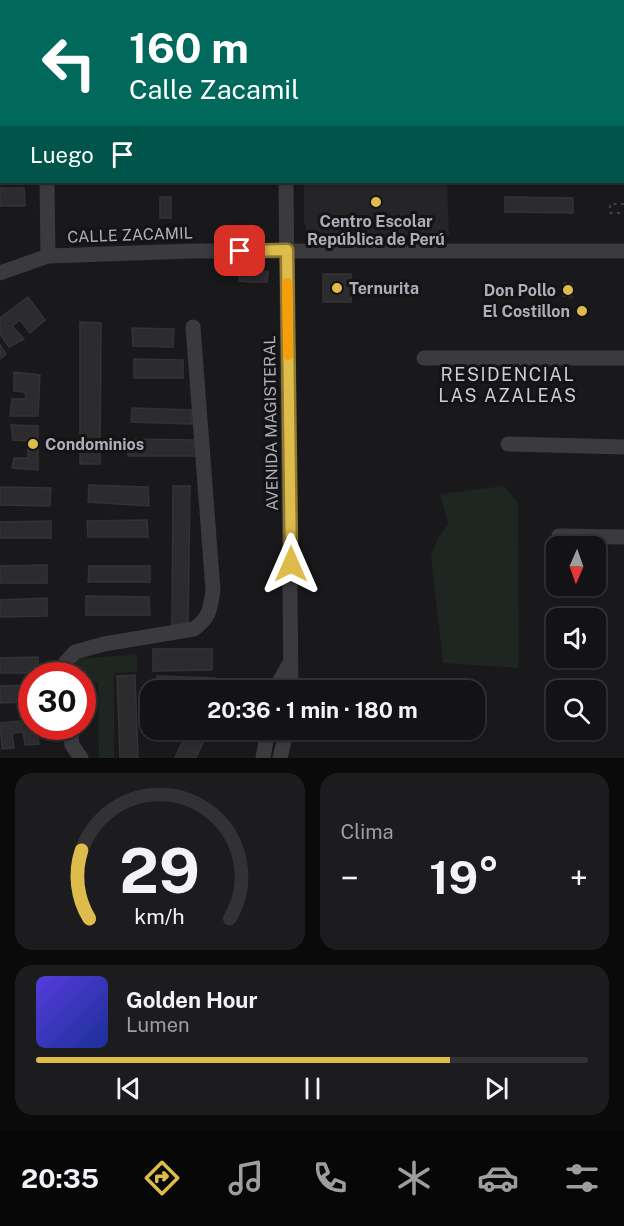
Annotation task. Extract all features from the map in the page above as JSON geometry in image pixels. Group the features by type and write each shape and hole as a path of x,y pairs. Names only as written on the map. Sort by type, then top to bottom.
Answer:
{"street":[{"path":"47,183 48,256"},
{"name":"AVENIDA MAGISTERAL","path":"286,183 291,680"},
{"name":"CALLE ZACAMIL","path":"0,273 48,256 287,250 624,251"},
{"path":"66,662 75,652 104,644 194,629 206,620 210,610 213,590 194,327"},
{"path":"424,358 624,358"},
{"path":"508,444 624,447"},
{"path":"606,537 624,537"},
{"name":"AVENIDA MAGISTERAL","path":"281,680 290,664"},
{"path":"71,740 72,745 81,758"},
{"path":"263,758 266,740"},
{"path":"280,758 284,740"}],"path":[{"path":"624,204 610,204 610,213 624,213"}],"shaded area":[{"name":"Centro Escolar República de Perú","path":"304,183 447,183 449,236 314,237 307,231 304,222"},
{"path":"504,486 518,503 519,668 443,663 431,556 437,540 448,524 440,494"},
{"path":"137,654 137,672 114,673 114,758 99,758 96,662 76,662 76,659"}],"building":[{"path":"0,188 24,188 25,206 0,206"},
{"path":"160,197 171,197 171,218 160,218"},
{"path":"505,197 573,198 573,213 505,212"},
{"path":"239,271 250,271 250,282 239,281"},
{"path":"250,271 268,272 267,282 250,282"},
{"name":"Ternurita","path":"323,274 351,274 351,302 323,302"},
{"name":"Don Pollo","path":"564,283 572,284 572,297 563,296"},
{"path":"28,297 45,320 30,333 20,320 12,326 24,339 9,347 0,334 0,318"},
{"path":"80,322 101,323 100,464 80,464"},
{"path":"132,328 174,329 173,347 133,346"},
{"path":"0,345 6,354 0,359"},
{"path":"134,359 183,360 183,378 134,378"},
{"path":"14,372 40,375 38,416 10,416 12,399 26,399 25,392 14,391"},
{"path":"132,408 192,410 192,424 131,422"},
{"name":"Condominios","path":"11,425 38,426 38,470 12,468 14,458 28,458 28,441 13,440"},
{"path":"128,439 196,440 196,456 128,456"},
{"path":"89,485 148,487 149,506 88,502"},
{"path":"173,486 190,486 188,625 172,625"},
{"path":"0,487 51,488 50,506 0,505"},
{"path":"147,520 148,537 88,537 87,521"},
{"path":"51,521 51,538 0,538 0,522"},
{"path":"47,565 47,583 0,583 0,566"},
{"path":"89,566 150,566 150,582 88,582"},
{"path":"86,596 149,597 150,615 86,615"},
{"path":"47,598 47,616 0,617 0,600"},
{"path":"153,649 212,649 212,670 153,671"},
{"path":"38,657 38,662 18,662 18,673 0,673 0,658"},
{"path":"135,675 138,758 120,758 117,676"},
{"path":"157,676 215,678 215,680 157,680"},
{"path":"18,685 18,702 0,703 0,686"},
{"path":"18,721 18,732 12,733 14,748 2,749 0,723"},
{"path":"24,740 39,740 39,744 25,745"},
{"path":"183,740 204,740 196,758 175,758"}],"slow traffic":[{"path":"287,283 288,355"}],"place":[{"name":"Centro Escolar República de Perú","path":"376,202"},
{"name":"Ternurita","path":"337,288"},
{"name":"Don Pollo","path":"568,290"},
{"name":"El Costillon","path":"582,311"},
{"name":"Condominios","path":"33,444"}],"district":[{"name":"RESIDENCIAL LAS AZALEAS","path":"508,384"}],"route":[{"path":"240,251 287,250 291,564"}]}
